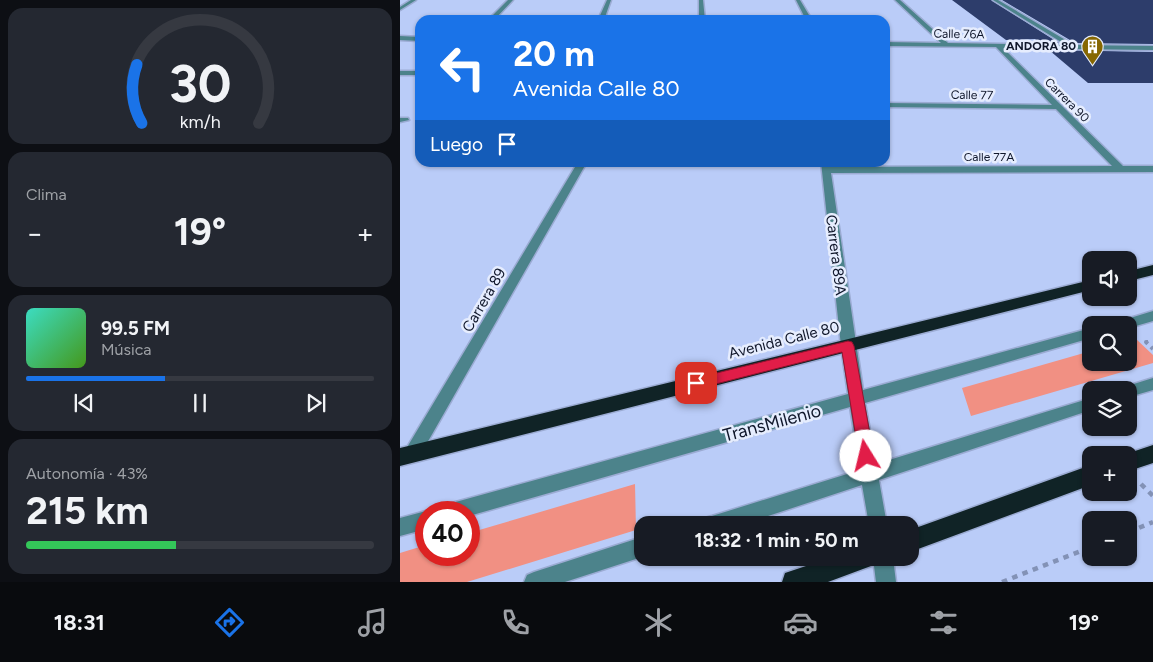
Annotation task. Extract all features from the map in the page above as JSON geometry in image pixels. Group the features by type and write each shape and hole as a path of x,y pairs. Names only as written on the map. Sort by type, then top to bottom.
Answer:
{"highway":[{"path":"1137,274 1153,270"},
{"name":"Avenida Calle 80","path":"406,456 1082,287"},
{"path":"1137,459 1153,454"},
{"path":"919,538 1082,479"},
{"path":"794,582 840,566"}],"street":[{"path":"400,9 414,0"},
{"path":"496,15 510,0"},
{"path":"603,15 609,0"},
{"path":"701,0 702,15"},
{"path":"798,0 806,15"},
{"path":"897,0 947,45"},
{"path":"995,0 1074,47"},
{"path":"400,38 415,39"},
{"name":"Calle 76A","path":"890,44 1153,48"},
{"name":"Carrera 90","path":"998,46 1120,169"},
{"path":"400,73 415,73"},
{"name":"Calle 77","path":"890,105 1059,107"},
{"name":"Carrera 89","path":"406,456 580,167"},
{"name":"Carrera 89A","path":"825,167 848,346 876,516"},
{"name":"Calle 77A","path":"890,167 1153,170"},
{"path":"1137,321 1153,316"},
{"name":"TransMilenio","path":"480,504 1082,337"},
{"path":"1137,389 1153,384"},
{"path":"740,516 1082,407"},
{"path":"400,527 415,523"},
{"path":"534,582 634,550"},
{"path":"884,566 886,582"}],"path":[{"path":"1153,340 1146,342 1153,349"},
{"path":"1137,529 1153,522"},
{"path":"1002,582 1082,551"}],"shaded area":[{"path":"1137,340 1153,355 1153,363 1137,368"},
{"path":"1082,354 1082,371 1126,371 1091,381 1082,381 1082,384 971,416 962,388"},
{"path":"635,484 634,531 467,582 400,582 400,553 415,548 415,566 480,566 480,530"}],"building":[{"path":"952,0 991,0 1059,43 1040,43 1035,39 1006,40"},
{"path":"1002,0 1153,0 1153,44 1075,43"},
{"path":"1049,50 1153,52 1153,83 1088,83"}],"place":[{"name":"ANDORA 80","path":"1092,65"}],"route":[{"path":"696,383 848,346 866,456"}]}
